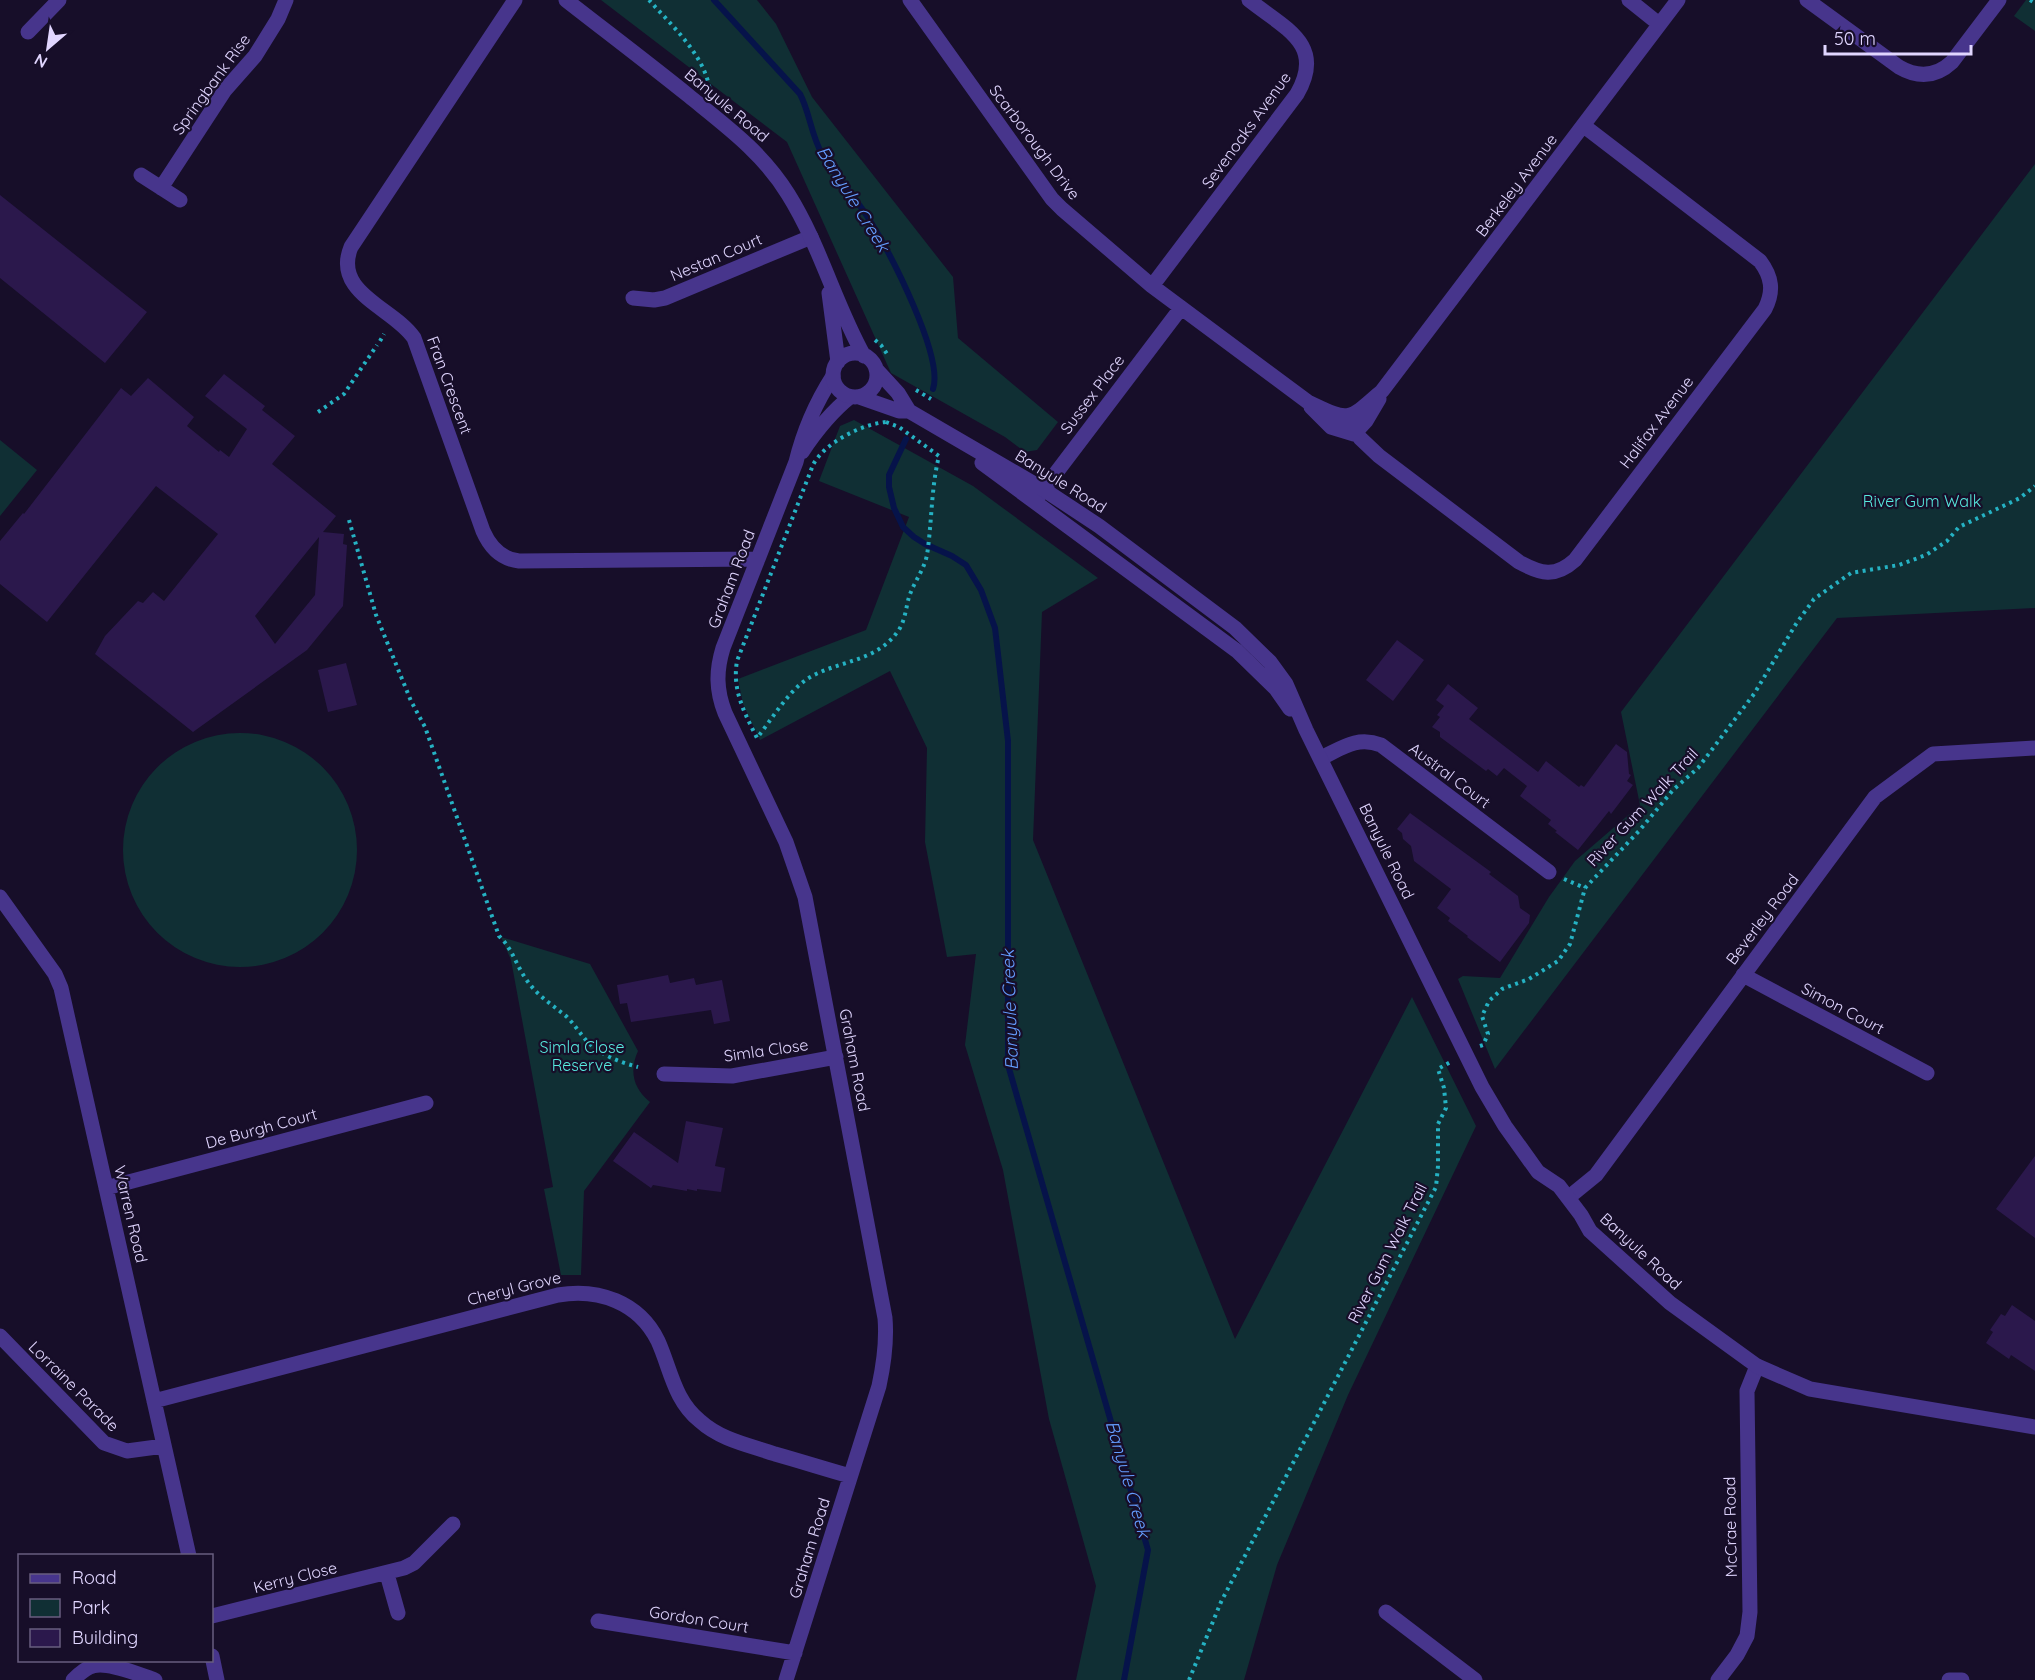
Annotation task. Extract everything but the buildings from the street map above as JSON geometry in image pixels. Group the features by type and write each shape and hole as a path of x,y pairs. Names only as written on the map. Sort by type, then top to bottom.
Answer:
{"street":[{"path":"28,32 59,0"},
{"name":"Springbank Rise","path":"161,188 225,90 255,56 278,19 286,0"},
{"name":"Fran Crescent","path":"514,0 351,247 347,258 350,278 362,294 403,325 414,338 483,531 497,552 519,561 758,559"},
{"name":"Banyule Road","path":"566,0 669,80 752,148 765,162 788,194 811,237 864,356"},
{"name":"Scarborough Drive","path":"910,0 1052,199 1076,223 1181,308"},
{"name":"Sevenoaks Avenue","path":"1152,286 1297,94 1307,73 1308,57 1302,43 1250,0"},
{"path":"1629,0 1659,24"},
{"name":"Berkeley Avenue","path":"1348,416 1362,409 1382,391 1678,0"},
{"path":"1808,0 1899,67 1915,75 1924,75 1944,69 1952,62 1998,0"},
{"name":"Halifax Avenue","path":"1348,416 1360,438 1378,456 1519,562 1539,572 1556,573 1567,568 1575,560 1765,309 1769,301 1771,286 1770,277 1760,261 1584,126"},
{"path":"141,175 180,200"},
{"name":"Nestan Court","path":"633,298 654,300 664,298 811,237"},
{"name":"Banyule Road","path":"826,270 835,369"},
{"path":"1181,308 1308,402 1334,414 1348,416"},
{"name":"Sussex Place","path":"1038,496 1181,308"},
{"path":"849,354 864,356 873,363 876,369 877,376 872,390 855,397 838,389 835,369 849,354"},
{"name":"Graham Road","path":"786,1680 879,1386 886,1351 885,1318 812,926 799,878 786,843 725,713 718,689 718,663 796,462 803,432 835,369"},
{"name":"Banyule Road","path":"876,369 898,393 909,411 1038,496 1114,562 1237,651 1276,689 1306,730"},
{"name":"Berkeley Avenue","path":"1357,432 1374,410 1382,391"},
{"name":"Graham Road","path":"796,462 820,425 834,410 855,397"},
{"name":"Banyule Road","path":"855,397 899,411 909,411"},
{"path":"1308,402 1321,419 1331,427 1349,434 1357,432"},
{"name":"Banyule Road","path":"1038,496 1099,526 1252,642 1286,684 1306,730 1482,1087 1538,1172 1559,1186 1569,1197 1590,1231 1670,1303 1757,1366 1810,1389 2035,1427"},
{"name":"Austral Court","path":"1321,758 1358,741 1371,741 1381,745 1550,872"},
{"name":"Beverley Road","path":"1569,1197 1596,1175 1875,797 1933,754 2035,748"},
{"name":"Warren Road","path":"0,897 59,981 189,1554"},
{"name":"Simon Court","path":"1743,975 1927,1072"},
{"name":"Simla Close","path":"664,1074 732,1076 836,1057"},
{"name":"De Burgh Court","path":"106,1188 426,1103"},
{"name":"Cheryl Grove","path":"154,1401 558,1294 590,1293 624,1304 646,1323 659,1344 677,1394 683,1404 701,1422 731,1440 850,1476"},
{"name":"Lorraine Parade","path":"0,1336 104,1443 118,1450 127,1451 164,1446"},
{"name":"McCrae Road","path":"1718,1680 1737,1655 1747,1636 1750,1611 1747,1391 1757,1366"},
{"name":"Kerry Close","path":"213,1616 387,1574 414,1563 453,1524"},
{"path":"387,1574 398,1613"},
{"path":"1386,1612 1474,1680"},
{"name":"Gordon Court","path":"598,1620 795,1653"},
{"path":"213,1661 217,1680"},
{"path":"73,1680 93,1665 107,1665 155,1680"},
{"path":"1949,1680 1962,1680"}],"path":[{"path":"2030,0 2035,3"},
{"path":"318,412 344,394 384,334"},
{"path":"886,422 899,427 939,456 934,478 931,521 926,557 913,585 898,633 881,649 818,674 796,688 757,738 737,694 734,676 817,457 855,430 867,425 886,422"},
{"name":"River Gum Walk Trail","path":"1189,1680 1221,1602 1436,1187 1438,1124 1446,1108 1444,1088 1438,1070 1483,1045 1488,1034 1482,1016 1489,1001 1502,989 1529,979 1558,961 1570,945 1585,888 1639,831 1673,790 1698,768 1754,694 1796,624 1815,599 1851,573 1899,565 1926,555 1947,541 1959,527 2020,498 2035,487"},
{"path":"349,520 376,615 411,701 425,727 499,936 507,944 532,986 547,1002 568,1018 589,1044 613,1059 638,1067"},
{"path":"1550,872 1585,888"}],"green space":[{"path":"601,0 757,0 776,24 812,97 953,277 958,338 1058,422 1037,450 1025,452 1005,437 891,373 787,142"},
{"path":"2026,0 2035,0 2035,31 2014,16"},
{"name":"River Gum Walk","path":"2035,164 2035,608 1837,618 1495,1069 1458,979 1463,976 1500,978 1549,897 1575,861 1640,805 1621,712"},
{"path":"854,420 973,486 1098,578 1042,612 1033,840 1235,1339 1412,997 1476,1126 1348,1395 1277,1565 1244,1680 1076,1680 1096,1586 1049,1419 1003,1170 965,1045 976,954 947,957 925,842 927,748 890,671 760,740 743,704 738,679 866,630 909,517 819,481 840,426"},
{"path":"0,440 37,470 0,516"},
{"path":"229,733 251,733 285,742 305,753 323,767 337,785 348,805 355,827 357,850 355,873 348,895 337,915 323,933 295,953 274,962 251,967 229,967 206,962 185,953 166,941 149,924 128,884 123,861 123,839 128,816 137,795 149,776 166,759 206,738"},
{"name":"Simla Close Reserve","path":"501,937 590,964 638,1051 633,1072 634,1079 644,1097 650,1102 584,1191 581,1275 561,1275 544,1189 553,1187 511,960"}],"waterway":[{"name":"Banyule Creek","path":"714,0 800,94 822,154 872,224 903,281 931,354 934,374 933,389"},
{"name":"Banyule Creek","path":"906,439 889,475 894,508 903,527 914,537 966,565 981,590 995,628 1008,741 1008,1065 1148,1550 1124,1680"}]}
